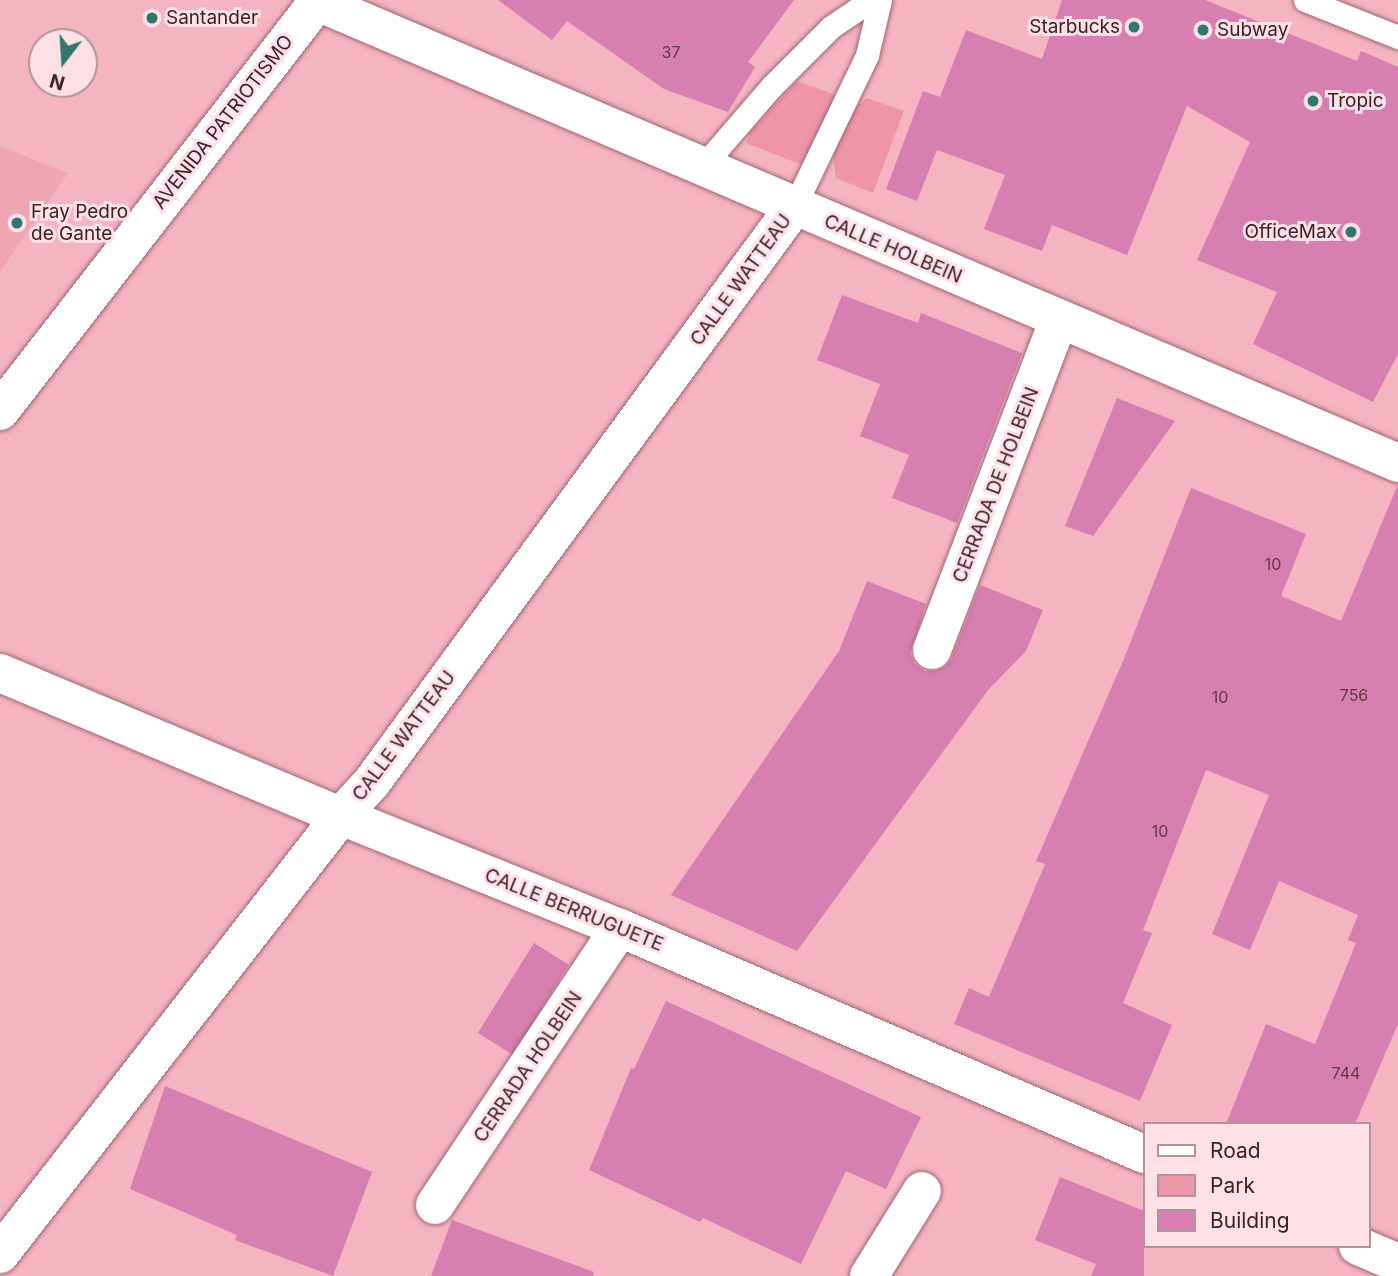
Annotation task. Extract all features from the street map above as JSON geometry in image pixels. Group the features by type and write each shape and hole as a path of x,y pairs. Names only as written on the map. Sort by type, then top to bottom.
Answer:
{"street":[{"name":"CALLE HOLBEIN","path":"317,1 794,208 1398,463"},
{"name":"AVENIDA PATRIOTISMO","path":"0,411 317,1"},
{"name":"CALLE WATTEAU","path":"0,1254 341,816 381,771 794,208"},
{"name":"CERRADA DE HOLBEIN","path":"932,650 1059,319"},
{"name":"CALLE BERRUGUETE","path":"0,673 341,816 620,928 1142,1153"},
{"name":"CERRADA HOLBEIN","path":"435,1205 620,928"},
{"path":"869,1276 922,1191"},
{"path":"1362,1248 1398,1264"}],"lane":[{"path":"702,167 772,86 831,27 871,0"},
{"path":"794,208 867,55 880,0"},
{"path":"1305,0 1398,37"}],"shaded area":[{"name":"Fray Pedro de Gante","path":"0,146 68,173 0,272"}],"green space":[{"path":"797,81 836,95 802,165 746,143 751,131"},
{"path":"867,98 904,111 873,193 836,178 832,150 851,111"}],"building":[{"path":"498,0 794,0 748,62 755,67 728,112 664,89 567,21 552,40"},
{"path":"1062,0 1205,0 1357,61 1361,51 1398,67 1398,354 1373,402 1253,344 1277,292 1197,260 1250,142 1187,106 1127,255 1052,225 1042,251 984,229 1005,175 937,150 917,201 886,189 923,91 940,97 966,30 1042,59"},
{"path":"842,295 918,323 921,313 1022,353 957,523 892,498 909,455 860,436 880,384 817,360"},
{"path":"1117,398 1175,421 1093,536 1065,526"},
{"path":"1398,484 1398,1024 1356,1122 1227,1122 1266,1024 1315,1044 1356,943 1348,940 1358,915 1279,881 1250,950 1212,934 1269,795 1206,770 1143,930 1152,933 1123,1003 1172,1025 1140,1101 954,1024 969,988 989,997 1045,864 1036,861 1123,661 1191,488 1306,534 1281,596 1341,621"},
{"path":"867,581 926,604 910,653 915,664 925,671 936,671 945,667 952,658 980,585 1043,610 1026,651 989,689 797,951 671,895 839,651"},
{"path":"534,943 569,965 513,1055 478,1033"},
{"path":"666,1001 921,1117 886,1189 846,1171 801,1264 703,1218 700,1222 589,1170 631,1068 634,1069"},
{"path":"165,1086 372,1172 333,1276 235,1240 237,1235 130,1189"},
{"path":"1060,1177 1142,1210 1144,1276 1091,1276 1096,1264 1035,1240"},
{"path":"452,1220 594,1272 593,1276 431,1276"}],"place":[{"name":"Santander","path":"152,18"},
{"name":"Starbucks","path":"1134,27"},
{"name":"Subway","path":"1203,30"},
{"name":"Tropic","path":"1313,101"},
{"name":"Fray Pedro de Gante","path":"17,223"},
{"name":"OfficeMax","path":"1351,232"}]}
